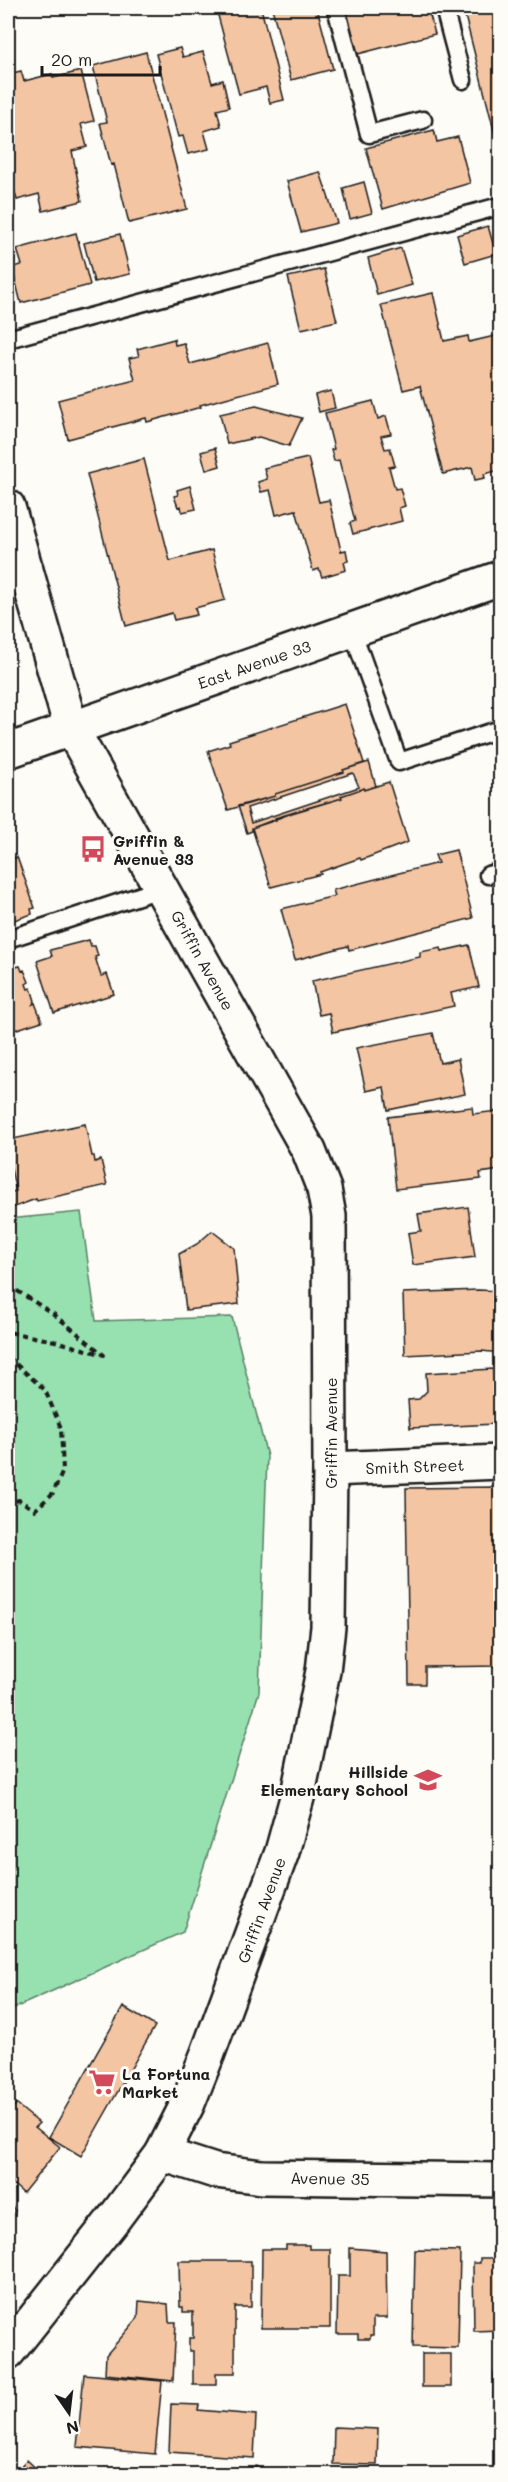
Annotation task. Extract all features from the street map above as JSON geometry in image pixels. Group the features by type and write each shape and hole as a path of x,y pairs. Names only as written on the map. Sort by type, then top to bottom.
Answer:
{"street":[{"name":"Griffin Avenue","path":"8,507 71,728 309,1150 324,1189 329,1216 330,1469 328,1627 323,1671 298,1794 282,1852 188,2103 162,2154 8,2352"},
{"name":"East Avenue 33","path":"8,751 352,630 500,582"},
{"name":"Smith Street","path":"330,1469 501,1462"},
{"name":"Avenue 35","path":"162,2154 215,2171 262,2177 501,2180"}],"lane":[{"path":"336,8 369,134 423,120"},
{"path":"444,8 463,80"},
{"path":"8,339 501,206"},
{"path":"352,630 399,762 501,729"},
{"path":"8,939 163,888"}],"path":[{"path":"8,1285 55,1315 104,1355 55,1341 8,1332"},
{"path":"8,1357 45,1390 61,1428 63,1471 53,1493 35,1510 19,1500 8,1503"}],"green space":[{"path":"81,1212 96,1321 232,1317 267,1456 259,1692 183,1932 8,2011 8,1219"}],"building":[{"path":"216,8 261,8 284,100 270,103 266,87 239,94"},
{"path":"272,8 317,8 333,69 291,80"},
{"path":"341,8 428,8 435,34 354,55"},
{"path":"463,8 500,8 500,154"},
{"path":"180,48 183,57 203,52 212,83 223,80 229,107 217,110 221,126 204,131 209,149 188,154 183,136 178,137 156,54"},
{"path":"146,52 187,209 129,223 114,164 111,165 100,123 107,122 93,66"},
{"path":"21,71 24,81 52,74 53,78 81,71 94,121 81,124 87,147 72,151 82,201 43,211 39,194 17,200 8,169 8,74"},
{"path":"434,130 437,142 458,137 470,183 383,209 366,148"},
{"path":"320,172 337,223 301,232 287,181"},
{"path":"364,182 372,213 350,219 343,188"},
{"path":"488,226 496,254 465,263 457,235"},
{"path":"76,233 90,285 21,303 12,267 22,265 17,249"},
{"path":"120,234 130,274 94,282 84,243"},
{"path":"401,248 412,285 377,295 368,258"},
{"path":"324,269 337,321 301,329 288,277"},
{"path":"433,293 444,341 468,336 469,342 495,336 500,362 500,470 484,474 485,478 475,480 472,467 443,474 420,386 403,390 381,305"},
{"path":"174,339 175,345 184,343 190,364 268,343 278,384 147,422 146,418 68,439 58,400 135,380 129,358 139,356 137,349"},
{"path":"331,391 335,408 319,412 315,395"},
{"path":"373,401 378,419 386,416 391,434 381,436 385,449 390,448 395,466 389,467 395,489 400,488 405,506 399,508 402,521 353,534 350,523 355,521 339,460 334,461 331,450 334,449 325,413"},
{"path":"256,406 302,418 289,446 259,437 227,444 220,414"},
{"path":"215,448 220,466 206,470 201,452"},
{"path":"308,458 319,502 329,500 341,551 346,550 348,561 344,562 346,570 322,577 319,569 313,571 296,510 276,515 270,490 261,492 258,482 267,479 264,468"},
{"path":"144,459 170,561 212,550 225,600 195,608 197,615 174,620 172,613 126,626 87,474"},
{"path":"190,486 196,509 182,512 174,496 178,495 177,490"},
{"path":"345,704 364,763 343,770 344,772 275,794 275,796 228,810 208,751 230,744 229,741"},
{"path":"369,762 376,786 275,818 276,820 252,828 252,831 247,833 238,806 275,796 275,794 344,772 343,770","holes":["353,773 359,787 251,823 247,808"]},
{"path":"389,782 408,842 361,860 360,858 320,872 321,874 271,887 252,828 300,810 342,798 341,796 364,788 364,790"},
{"path":"456,850 473,918 349,950 348,946 295,960 281,909 335,896 333,890 438,863 435,855"},
{"path":"17,857 35,908 31,909 32,914 8,922 8,860"},
{"path":"89,940 91,946 95,946 98,956 95,957 101,976 107,974 114,994 54,1013 37,961 52,956 50,950"},
{"path":"469,945 479,987 451,993 454,1006 333,1032 329,1013 319,1015 312,981 420,957 420,952 441,948 442,951"},
{"path":"20,966 29,982 26,984 28,989 31,988 35,1001 33,1004 35,1003 42,1021 8,1032 8,969"},
{"path":"433,1033 440,1063 458,1059 465,1094 388,1110 384,1087 366,1091 356,1048"},
{"path":"472,1107 473,1114 498,1111 500,1170 480,1173 481,1179 396,1189 388,1117"},
{"path":"85,1124 92,1156 95,1162 101,1160 107,1185 37,1201 36,1199 9,1209 8,1193 16,1191 8,1156 8,1140"},
{"path":"468,1207 475,1257 413,1265 408,1233 421,1231 418,1214"},
{"path":"212,1231 234,1248 239,1304 186,1310 179,1254 197,1244"},
{"path":"500,1291 500,1353 482,1351 405,1355 403,1293"},
{"path":"493,1369 496,1424 410,1428 408,1400 419,1399 427,1391 426,1373"},
{"path":"500,1487 500,1666 425,1667 425,1684 409,1684 406,1488"},
{"name":"La Fortuna Market","path":"123,2007 155,2026 81,2156 49,2137"},
{"path":"16,2104 39,2123 35,2127 60,2147 23,2193 8,2180 8,2114"},
{"path":"8,2200 15,2211 8,2219"},
{"path":"286,2245 309,2245 309,2249 330,2249 330,2328 261,2328 262,2249 286,2249"},
{"path":"350,2248 386,2251 387,2318 373,2318 373,2335 370,2335 370,2339 358,2339 358,2334 337,2334 338,2276 350,2276"},
{"path":"415,2250 460,2251 458,2348 413,2347"},
{"path":"480,2258 500,2258 500,2330 474,2331 473,2263 480,2263"},
{"path":"179,2261 251,2261 251,2307 235,2307 235,2373 216,2373 216,2385 193,2385 193,2351 189,2351 189,2338 193,2338 193,2312 183,2312 183,2307 180,2307"},
{"path":"139,2301 168,2304 169,2322 176,2322 173,2381 105,2374 106,2355 138,2318"},
{"path":"422,2354 451,2354 451,2387 422,2387"},
{"path":"494,2372 500,2372 500,2408 493,2408"},
{"path":"84,2374 162,2381 155,2454 77,2447"},
{"path":"171,2404 199,2405 198,2410 256,2415 254,2458 169,2452"},
{"path":"334,2427 378,2429 377,2465 333,2464"},
{"path":"27,2460 42,2474 14,2474"},
{"path":"256,2466 267,2474 249,2474"}],"place":[{"name":"Griffin & Avenue 33","path":"93,849"},
{"name":"Hillside Elementary School","path":"428,1780"},
{"name":"La Fortuna Market","path":"102,2082"}]}
